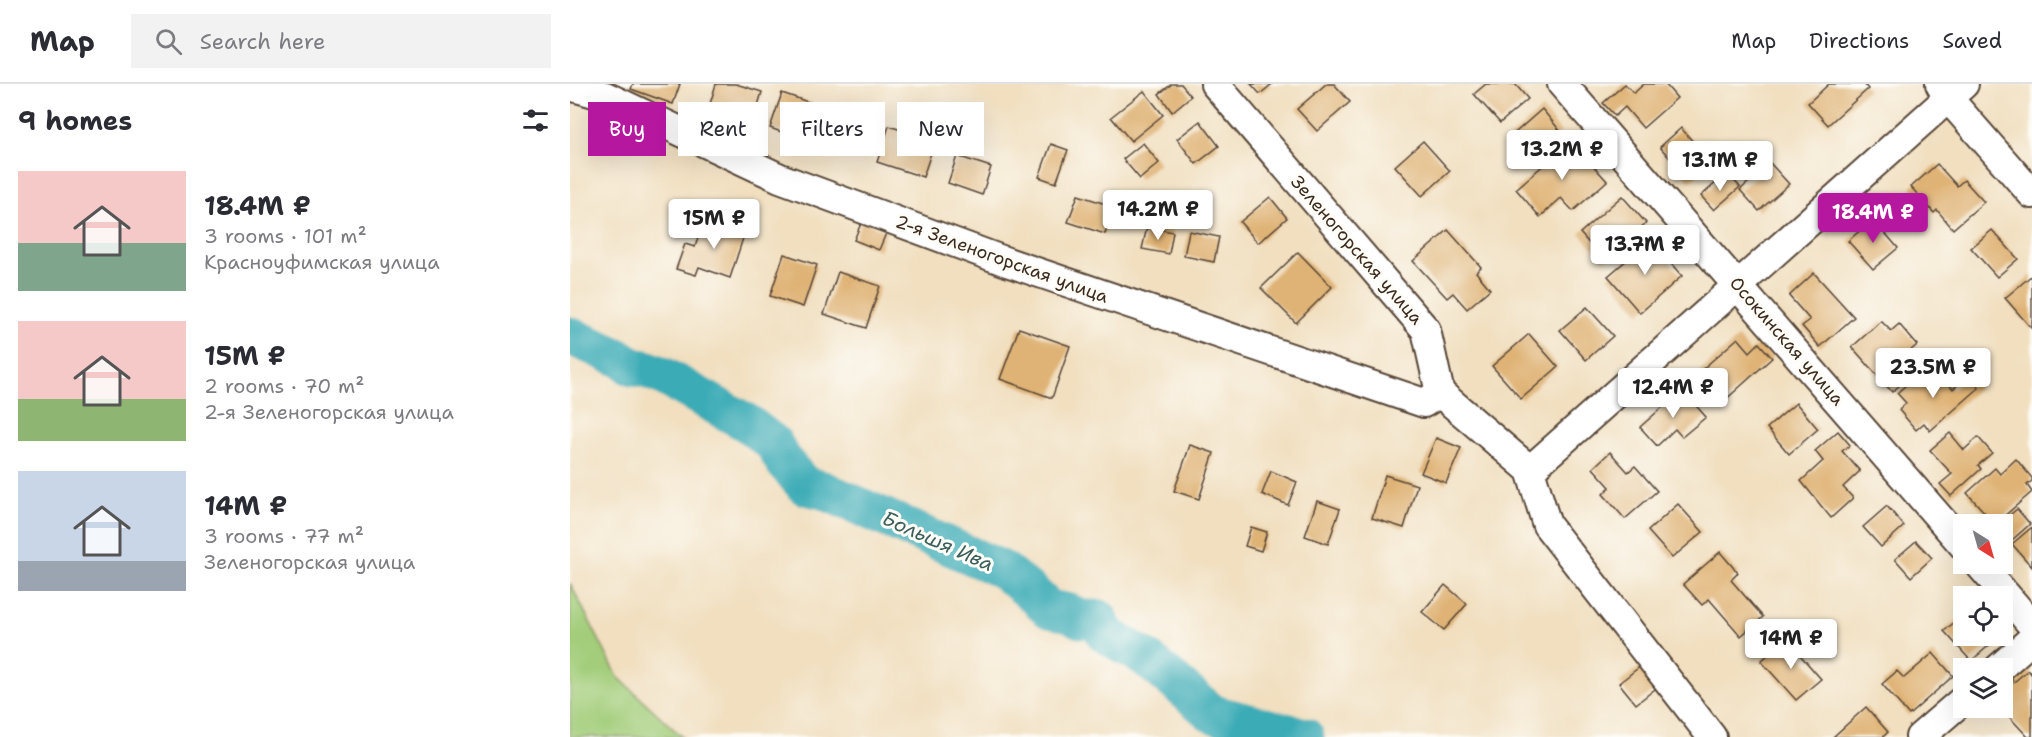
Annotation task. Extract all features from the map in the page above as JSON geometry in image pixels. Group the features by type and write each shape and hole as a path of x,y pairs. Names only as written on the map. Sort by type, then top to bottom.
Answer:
{"street":[{"name":"Зеленогорская улица","path":"1215,84 1426,330 1440,393"},
{"name":"Осокинская улица","path":"1562,84 1953,533"},
{"name":"2-я Зеленогорская улица","path":"570,86 605,96 780,178 1007,262 1424,403 1440,393"},
{"path":"1530,470 1738,285 1951,89 2032,194"},
{"path":"1440,393 1530,470 1547,525 1712,737"},
{"path":"1988,574 2032,625"},
{"path":"2010,658 2032,639"},
{"path":"1920,737 1953,708"}],"green space":[{"path":"570,583 618,677 682,737 570,737"}],"building":[{"path":"633,84 680,84 673,104 631,89"},
{"path":"716,84 736,84 762,92 759,102 711,102"},
{"path":"1172,84 1181,84 1191,96 1172,112 1159,94"},
{"path":"1251,84 1272,84 1260,94"},
{"path":"1326,84 1334,84 1350,102 1317,131 1297,109"},
{"path":"1486,84 1515,84 1528,99 1500,123 1474,94"},
{"path":"1625,84 1634,93 1644,84 1665,84 1677,98 1643,128 1625,107 1615,116 1603,103"},
{"path":"1829,84 1864,84 1868,89 1828,125 1808,103"},
{"path":"1144,91 1163,115 1131,141 1111,117"},
{"path":"782,93 808,102 780,102 780,131 770,128"},
{"path":"1542,109 1561,132 1529,161 1509,138"},
{"path":"1200,121 1219,146 1196,164 1177,139"},
{"path":"889,126 897,129 897,156 930,156 923,177 877,162 879,156 885,156 885,138"},
{"path":"1681,128 1711,162 1690,181 1660,147"},
{"path":"1423,141 1450,171 1422,196 1395,166"},
{"path":"1571,141 1607,181 1573,211 1561,198 1540,217 1516,189"},
{"path":"1143,143 1159,163 1140,179 1123,159"},
{"path":"1051,144 1068,150 1056,183 1039,177"},
{"path":"957,156 991,167 982,195 948,183"},
{"path":"1770,163 1789,184 1759,211 1740,190"},
{"path":"1937,164 1957,186 1964,180 1984,202 1953,229 1937,210 1934,213 1911,187"},
{"path":"1727,173 1740,187 1714,210 1701,196"},
{"path":"1078,195 1115,207 1105,234 1068,222"},
{"path":"1622,196 1646,223 1604,260 1580,233"},
{"path":"1270,197 1287,218 1258,243 1240,222"},
{"path":"717,219 746,229 730,278 699,267 696,275 676,269 685,244 695,247 702,226 713,230"},
{"path":"1873,219 1898,248 1873,269 1848,241"},
{"path":"862,221 887,231 879,250 854,240"},
{"path":"1147,227 1173,232 1169,254 1142,249"},
{"path":"1448,230 1481,267 1476,272 1490,289 1467,309 1453,293 1447,298 1413,261"},
{"path":"1992,230 2018,259 1997,277 1971,248"},
{"path":"1189,231 1219,237 1214,262 1184,256"},
{"path":"1650,240 1682,276 1640,313 1608,276"},
{"path":"1298,252 1332,287 1296,323 1261,288"},
{"path":"784,254 817,265 803,307 770,296"},
{"path":"838,272 880,286 866,328 824,314"},
{"path":"1814,273 1854,317 1820,347 1802,326 1810,320 1789,296"},
{"path":"2032,275 2032,329 2005,298"},
{"path":"1587,307 1613,336 1586,360 1560,330"},
{"path":"1881,321 1891,331 1899,324 1917,345 1909,352 1922,366 1892,392 1852,347"},
{"path":"1019,328 1070,346 1052,398 1000,379"},
{"path":"1529,334 1558,367 1521,399 1492,366"},
{"path":"1738,338 1750,352 1759,343 1772,358 1723,402 1698,373"},
{"path":"1926,367 1934,376 1938,373 1953,389 1968,376 1979,388 1930,431 1924,423 1916,430 1899,410 1906,403 1897,393"},
{"path":"1682,390 1706,417 1682,437 1675,429 1657,446 1640,427"},
{"path":"1796,403 1818,429 1789,454 1767,428"},
{"path":"1838,431 1850,445 1842,451 1860,471 1843,487 1853,498 1831,518 1801,481 1823,461 1815,451"},
{"path":"1950,433 1964,450 1978,437 1992,453 1978,465 1981,469 1951,496 1940,484 1952,474 1930,450"},
{"path":"1436,438 1461,448 1446,483 1421,473"},
{"path":"1190,445 1214,453 1199,499 1174,491"},
{"path":"1610,452 1628,472 1635,466 1657,491 1625,519 1603,494 1610,487 1593,468"},
{"path":"2016,459 2032,478 2027,485 2032,492 2007,514 1986,514 1967,493 1995,468 2000,474"},
{"path":"1271,471 1297,482 1288,505 1262,494"},
{"path":"1385,475 1417,485 1404,528 1372,518"},
{"path":"1317,501 1340,509 1328,544 1305,536"},
{"path":"1678,504 1703,532 1672,558 1648,531"},
{"path":"1887,506 1904,526 1881,547 1863,527"},
{"path":"2017,509 2030,524 2013,539 2013,514 2011,514"},
{"path":"1251,527 1267,532 1261,551 1245,546"},
{"path":"2032,527 2032,567 2013,545"},
{"path":"1916,541 1932,558 1911,577 1895,559"},
{"path":"1720,552 1738,573 1731,580 1763,617 1741,636 1709,599 1702,605 1683,584"},
{"path":"1445,585 1467,604 1444,630 1422,612"},
{"path":"1953,623 1953,641 1944,631"},
{"path":"1786,639 1821,679 1796,700 1761,661"},
{"path":"1958,646 1988,646 1974,658 1968,658"},
{"path":"1933,653 1953,676 1909,715 1882,684 1897,671 1904,678"},
{"path":"1642,665 1659,686 1636,704 1619,683"},
{"path":"2028,670 2032,675 2032,737 2028,737 2010,718 2013,718 2014,682"},
{"path":"1866,707 1888,732 1883,737 1833,737"}],"waterway":[{"name":"Большя Ива","path":"570,336 622,359 632,367 646,369 663,376 747,423 773,443 785,463 805,486 823,490 1003,570 1049,609 1070,613 1080,619 1099,619 1105,634 1146,658 1213,714 1305,737"}]}
